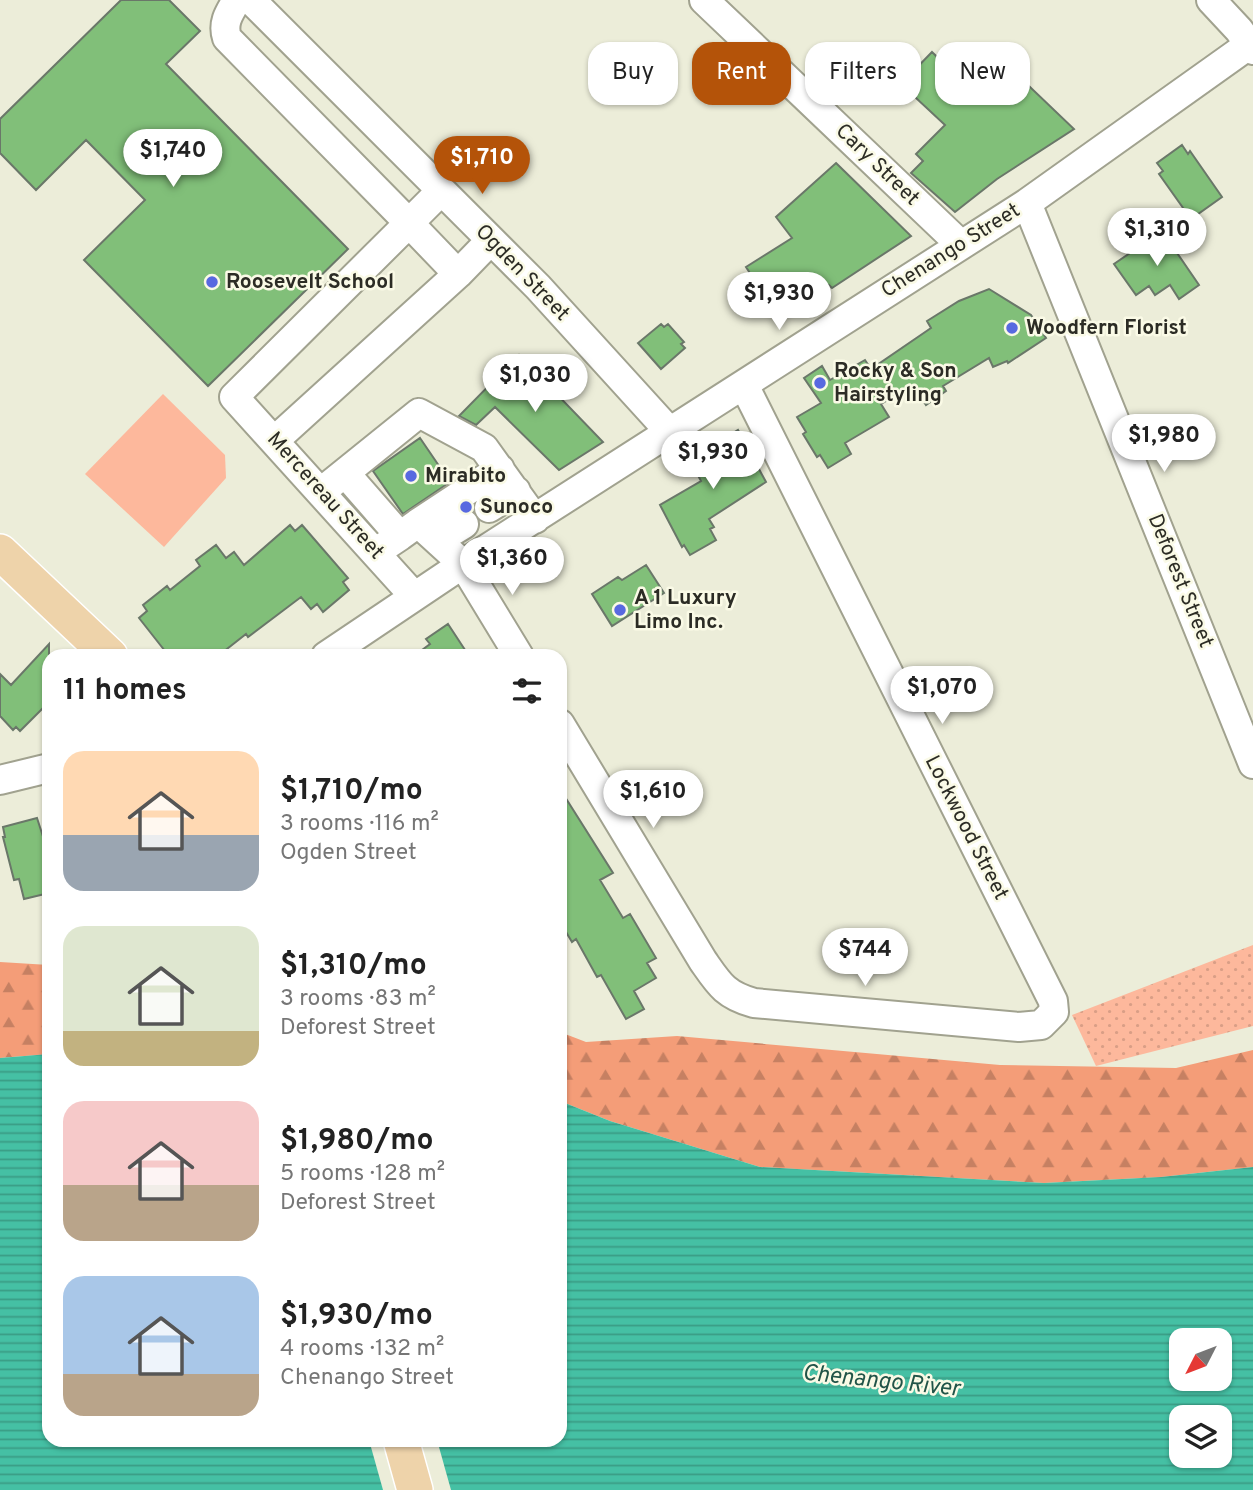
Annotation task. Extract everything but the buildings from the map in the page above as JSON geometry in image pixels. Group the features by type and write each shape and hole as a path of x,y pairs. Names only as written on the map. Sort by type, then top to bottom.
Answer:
{"main road":[{"path":"0,552 103,649"},
{"path":"403,1447 415,1490"}],"street":[{"path":"237,0 226,19 224,29 227,38 458,274"},
{"name":"Ogden Street","path":"251,0 538,287 670,432"},
{"name":"Cary Street","path":"704,0 960,244"},
{"path":"1211,0 1252,46"},
{"name":"Chenango Street","path":"336,649 463,564 1027,203 1252,46"},
{"path":"409,223 441,191"},
{"name":"Deforest Street","path":"1027,203 1253,764"},
{"name":"Mercereau Street","path":"409,223 234,397 414,596"},
{"path":"274,441 458,274 491,240"},
{"name":"Lockwood Street","path":"567,736 703,961 723,989 737,999 754,1003 1019,1027 1041,1025 1054,1012 1053,1001 744,385"},
{"path":"321,492 419,413 484,448 535,519"},
{"path":"345,472 418,533 463,564 515,649"},
{"path":"489,508 508,480"},
{"path":"376,553 418,533 508,480"},
{"path":"418,533 464,524"},
{"path":"0,780 42,770"}],"shaded area":[{"path":"163,394 225,455 226,478 164,547 85,474"},
{"path":"1253,945 1253,1026 1096,1066 1072,1015"}],"green space":[{"path":"0,962 42,965 42,1055 0,1058"},
{"path":"567,1035 586,1042 677,1036 1000,1065 1176,1068 1253,1050 1253,1167 1161,1177 1044,1183 760,1167 610,1121 567,1104"}],"water":[{"name":"Chenango River","path":"42,1055 42,1447 567,1447 567,1104 610,1121 760,1167 1044,1183 1161,1177 1253,1167 1253,1490 0,1490 0,1058"}],"pier":[{"path":"371,1447 439,1447 451,1490 383,1490"}],"place":[{"name":"Roosevelt School","path":"212,282"},
{"name":"Woodfern Florist","path":"1012,328"},
{"name":"Rocky & Son Hairstyling","path":"820,383"},
{"name":"Mirabito","path":"411,476"},
{"name":"Sunoco","path":"466,507"},
{"name":"A 1 Luxury Limo Inc.","path":"620,610"}]}
